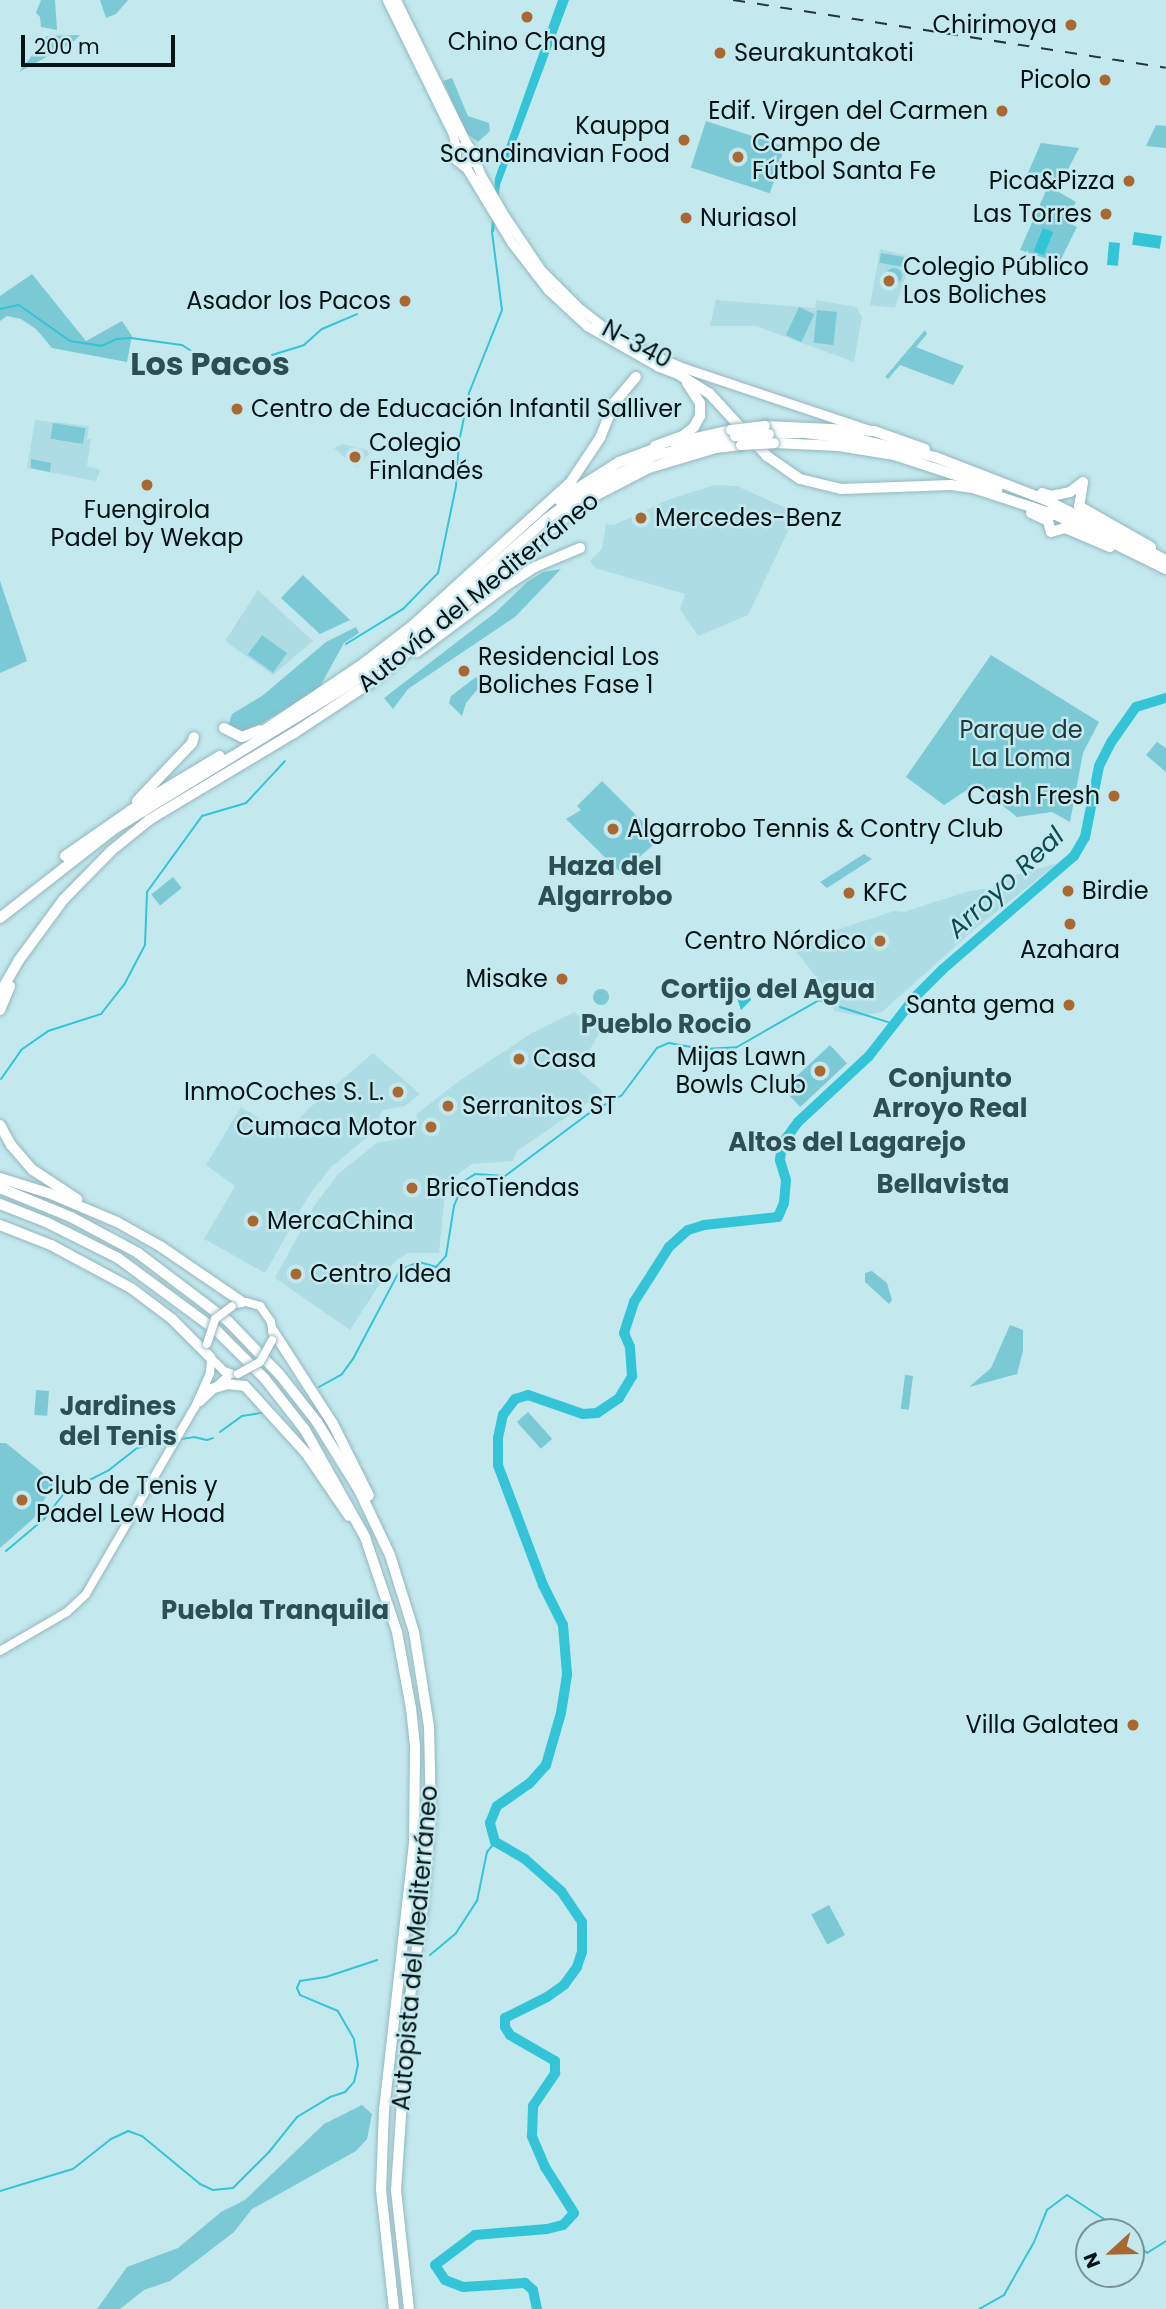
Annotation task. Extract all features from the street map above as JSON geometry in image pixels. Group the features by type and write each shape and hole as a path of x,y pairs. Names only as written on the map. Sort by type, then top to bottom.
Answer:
{"highway":[{"path":"519,530 590,479 636,455 683,436 694,427 700,403 694,390 657,366"},
{"path":"657,366 678,374 709,393 767,456 800,479 841,489 951,485 973,488 1056,515"},
{"path":"118,818 279,720 364,663 411,627 570,483 600,438 614,403 636,377"},
{"path":"636,455 689,438 874,431 974,466 999,480"},
{"name":"Autovía del Mediterráneo","path":"0,918 114,829 352,682 416,634 544,521 577,496 653,456 736,437 770,434 805,433 862,440 935,457 999,480 1166,564"},
{"name":"Autovía del Mediterráneo","path":"770,434 894,455 985,484 1166,564"},
{"name":"Autovía del Mediterráneo","path":"0,993 28,948 82,879 149,820 294,733 376,679 583,502 649,468 716,448 736,437"},
{"path":"1015,487 1051,496 1070,492 1083,482 1077,500 1083,510 1142,540 1166,564"},
{"path":"973,488 1048,521 1051,532 1065,528 1166,564"},
{"path":"376,679 507,584 559,555 580,548"},
{"path":"224,728 243,737 279,720"},
{"path":"0,909 143,796 192,743 194,737"},
{"path":"0,1010 28,948"},
{"path":"0,1125 11,1145 33,1171 160,1246 237,1304"},
{"path":"0,1178 51,1194 117,1222"},
{"name":"Autopista del Mediterráneo","path":"0,1188 71,1217 116,1240 159,1267 228,1321 280,1374 317,1422 359,1490 390,1555 414,1632 430,1739 431,1812 423,1906 408,2010 396,2190 409,2309"},
{"name":"Autopista del Mediterráneo","path":"0,1204 47,1222 118,1258 217,1331 265,1379 305,1430 348,1501 371,1554 397,1632 415,1747 414,1843 384,2109 381,2190 394,2309"},
{"path":"0,1225 51,1245 131,1288 172,1319 211,1358"},
{"path":"272,1336 334,1424 379,1518 390,1555"},
{"path":"234,1374 306,1453 371,1554"},
{"path":"211,1390 228,1384 244,1386"}],"main road":[{"name":"N-340","path":"387,0 442,110 456,149 456,160 463,164 535,275 572,314 612,343 657,366"},
{"name":"N-340","path":"396,0 467,144 474,149 474,158 481,175 504,215 555,286 592,319 618,337 684,368 874,431"},
{"path":"456,149 467,144"},
{"path":"463,164 474,158"},
{"path":"0,1651 67,1612 86,1594 195,1407 210,1373 211,1358 207,1344 215,1319 237,1304 256,1304 266,1311 272,1336 260,1362 234,1374 211,1390 195,1407"},
{"path":"211,1358 234,1374"}],"shaded area":[{"path":"558,0 569,0 500,185 494,232 491,232 495,178"},
{"path":"1043,228 1053,232 1044,255 1034,251"},
{"path":"1134,232 1162,236 1160,249 1132,245"},
{"path":"1109,242 1120,243 1118,266 1107,265"},
{"name":"Colegio Público Los Boliches","path":"880,249 912,257 895,308 870,305"},
{"path":"716,300 815,308 816,300 856,307 862,317 854,362 756,326 710,326"},
{"path":"35,420 89,426 87,439 91,439 87,466 100,470 96,481 27,468"},
{"name":"Colegio Finlandés","path":"342,444 367,450 369,454 357,468 334,448"},
{"path":"715,485 737,486 801,515 789,529 748,615 698,636 680,609 685,594 595,568 590,561 602,549 606,524 614,525 670,499"},
{"path":"258,590 313,641 273,675 225,641"},
{"path":"1058,863 976,928 882,1012 861,1016 834,1011 828,992 791,945 894,911 904,912 969,891 998,887 1008,877"},
{"path":"747,988 751,1000 741,1010 735,992"},
{"path":"574,1012 600,1032 578,1070 603,1092 517,1151 513,1161 472,1164 454,1177 445,1193 439,1253 408,1253 394,1262 350,1330 275,1278 316,1203 339,1173 377,1143 408,1137 418,1113 459,1081 532,1033"},
{"path":"373,1053 420,1094 405,1106 383,1110 369,1136 331,1167 308,1197 265,1273 204,1239 235,1186 206,1165 241,1107 285,1135 309,1108"}],"green space":[{"path":"41,0 55,0 57,30 41,27 40,17 36,13"},
{"path":"100,0 128,0 116,14 106,18"},
{"path":"80,35 72,43 19,72 47,36"},
{"path":"452,78 468,116 489,123 490,131 478,142 466,133 443,81"},
{"name":"Campo de Fútbol Santa Fe","path":"706,121 785,147 770,193 691,168"},
{"path":"1156,125 1166,126 1166,148 1146,146"},
{"path":"1041,143 1079,148 1057,191 1076,202 1065,221 1077,227 1059,263 1020,250 1048,186 1027,175"},
{"path":"881,253 904,257 902,267 879,263"},
{"path":"894,268 900,270 900,282 894,284 888,282 886,276 888,270"},
{"path":"32,274 86,341 122,321 132,336 127,362 52,348 36,329 21,319 7,316 0,321 0,296"},
{"path":"799,307 814,314 801,342 786,335"},
{"path":"817,310 837,312 833,345 814,343"},
{"path":"925,330 927,334 916,347 964,366 953,385 900,365 888,379 885,377"},
{"path":"53,423 86,428 83,444 50,439"},
{"path":"31,459 51,463 50,472 31,468"},
{"path":"561,569 515,617 408,689 393,709 384,698 496,612 527,582 543,572"},
{"path":"303,575 350,620 320,634 281,598"},
{"path":"0,581 27,661 0,673"},
{"path":"356,627 359,633 344,643 318,690 250,730 239,733 228,726 232,714 262,696 326,642"},
{"path":"262,635 287,653 273,673 248,654"},
{"name":"Parque de La Loma","path":"991,655 1099,722 1083,753 1070,822 1052,812 1017,817 976,784 944,805 906,777"},
{"path":"476,677 482,684 466,703 462,716 449,703 451,696"},
{"path":"1157,742 1166,748 1166,772 1146,755"},
{"name":"Algarrobo Tennis & Contry Club","path":"602,781 660,839 621,873 566,819 581,810 577,806"},
{"path":"864,854 872,859 827,888 820,882"},
{"path":"173,877 182,888 160,906 151,895"},
{"path":"598,989 604,989 609,997 607,1003 598,1005 593,1000 593,994"},
{"name":"Mijas Lawn Bowls Club","path":"830,1045 847,1063 800,1107 783,1089"},
{"path":"872,1271 887,1283 892,1300 889,1304 865,1282 865,1273"},
{"path":"1010,1325 1023,1330 1023,1351 1017,1374 969,1387 991,1368"},
{"path":"905,1375 913,1376 909,1410 901,1409"},
{"path":"36,1390 49,1391 47,1416 34,1415"},
{"path":"528,1412 552,1439 541,1449 517,1422"},
{"name":"Club de Tenis y Padel Lew Hoad","path":"0,1443 6,1443 54,1482 34,1518 0,1548"},
{"path":"829,1905 845,1935 827,1944 811,1914"},
{"path":"362,2105 372,2114 367,2139 356,2151 252,2209 234,2232 170,2281 144,2290 120,2309 97,2309 127,2267 178,2248 221,2212 245,2200 324,2124"}],"waterway":[{"path":"346,644 403,609 438,573 456,486 459,442 469,393 502,310 492,232"},
{"path":"0,309 19,305 70,341 101,346 117,339 131,338 182,345 216,367"},
{"path":"272,355 304,345 322,329 357,314"},
{"path":"233,366 264,357"},
{"name":"Arroyo Real","path":"537,2309 533,2290 525,2283 463,2287 445,2280 435,2265 475,2235 547,2229 563,2225 574,2213 545,2167 532,2136 533,2106 555,2073 555,2061 510,2035 505,2027 505,2018 547,1997 564,1985 577,1967 582,1952 582,1922 561,1891 525,1859 495,1842 490,1823 497,1806 529,1784 546,1765 561,1713 567,1674 563,1625 543,1585 498,1465 498,1438 503,1415 515,1399 528,1395 583,1414 597,1413 619,1398 632,1376 630,1347 624,1333 634,1302 669,1247 688,1230 704,1225 778,1217 784,1203 786,1180 780,1160 782,1144 798,1122 869,1056 916,996 943,969 1074,856 1085,837 1099,766 1112,741 1136,707 1166,698"},
{"path":"1,1079 21,1050 48,1031 101,1014 124,985 145,945 147,892 202,816 246,803 285,761"},
{"path":"319,1387 342,1374 353,1359 400,1270 419,1262 436,1267 446,1256 454,1206 464,1181 475,1174 505,1176 588,1114 622,1095 657,1048 669,1043 702,1049 737,1047 819,1000 830,1004"},
{"path":"840,1007 894,1024"},
{"path":"220,1432 242,1416 262,1413"},
{"path":"182,1439 213,1438"},
{"path":"6,1551 44,1519 64,1493 109,1470 137,1448 171,1440"},
{"path":"430,1955 456,1933 477,1901 487,1852 495,1842"},
{"path":"0,2191 73,2169 111,2139 128,2131 142,2136 200,2184 213,2190 233,2188 269,2152 297,2117 330,2097 345,2092 354,2082 358,2065 354,2039 338,2011 300,1995 297,1988 300,1981 326,1977 377,1960"},
{"path":"979,2309 1004,2295 1034,2242 1047,2210 1067,2195 1102,2218"},
{"path":"1145,2251 1147,2253 1166,2241"}],"railway":[{"path":"733,0 1166,68"}],"place":[{"name":"Chino Chang","path":"527,17"},
{"name":"Chirimoya","path":"1071,25"},
{"name":"Seurakuntakoti","path":"720,53"},
{"name":"Picolo","path":"1105,80"},
{"name":"Edif. Virgen del Carmen","path":"1002,111"},
{"name":"Kauppa Scandinavian Food","path":"684,140"},
{"name":"Campo de Fútbol Santa Fe","path":"738,157"},
{"name":"Pica&Pizza","path":"1129,181"},
{"name":"Las Torres","path":"1106,214"},
{"name":"Nuriasol","path":"686,218"},
{"name":"Colegio Público Los Boliches","path":"889,281"},
{"name":"Asador los Pacos","path":"405,301"},
{"name":"Centro de Educación Infantil Salliver","path":"237,409"},
{"name":"Colegio Finlandés","path":"355,457"},
{"name":"Fuengirola Padel by Wekap","path":"147,485"},
{"name":"Mercedes-Benz","path":"641,518"},
{"name":"Residencial Los Boliches Fase 1","path":"464,671"},
{"name":"Cash Fresh","path":"1114,796"},
{"name":"Algarrobo Tennis & Contry Club","path":"613,829"},
{"name":"Birdie","path":"1068,891"},
{"name":"KFC","path":"849,893"},
{"name":"Azahara","path":"1070,924"},
{"name":"Centro Nórdico","path":"880,941"},
{"name":"Misake","path":"562,979"},
{"name":"Santa gema","path":"1069,1005"},
{"name":"Casa","path":"519,1059"},
{"name":"Mijas Lawn Bowls Club","path":"820,1071"},
{"name":"InmoCoches S. L.","path":"398,1092"},
{"name":"Serranitos ST","path":"448,1106"},
{"name":"Cumaca Motor","path":"431,1127"},
{"name":"BricoTiendas","path":"412,1188"},
{"name":"MercaChina","path":"253,1221"},
{"name":"Centro Idea","path":"296,1274"},
{"name":"Club de Tenis y Padel Lew Hoad","path":"22,1500"},
{"name":"Villa Galatea","path":"1133,1725"}],"district":[{"name":"Los Pacos","path":"210,364"},
{"name":"Haza del Algarrobo","path":"605,882"},
{"name":"Cortijo del Agua","path":"768,990"},
{"name":"Pueblo Rocio","path":"666,1025"},
{"name":"Conjunto Arroyo Real","path":"950,1094"},
{"name":"Altos del Lagarejo","path":"847,1143"},
{"name":"Bellavista","path":"943,1185"},
{"name":"Jardines del Tenis","path":"118,1422"},
{"name":"Puebla Tranquila","path":"275,1611"}]}
